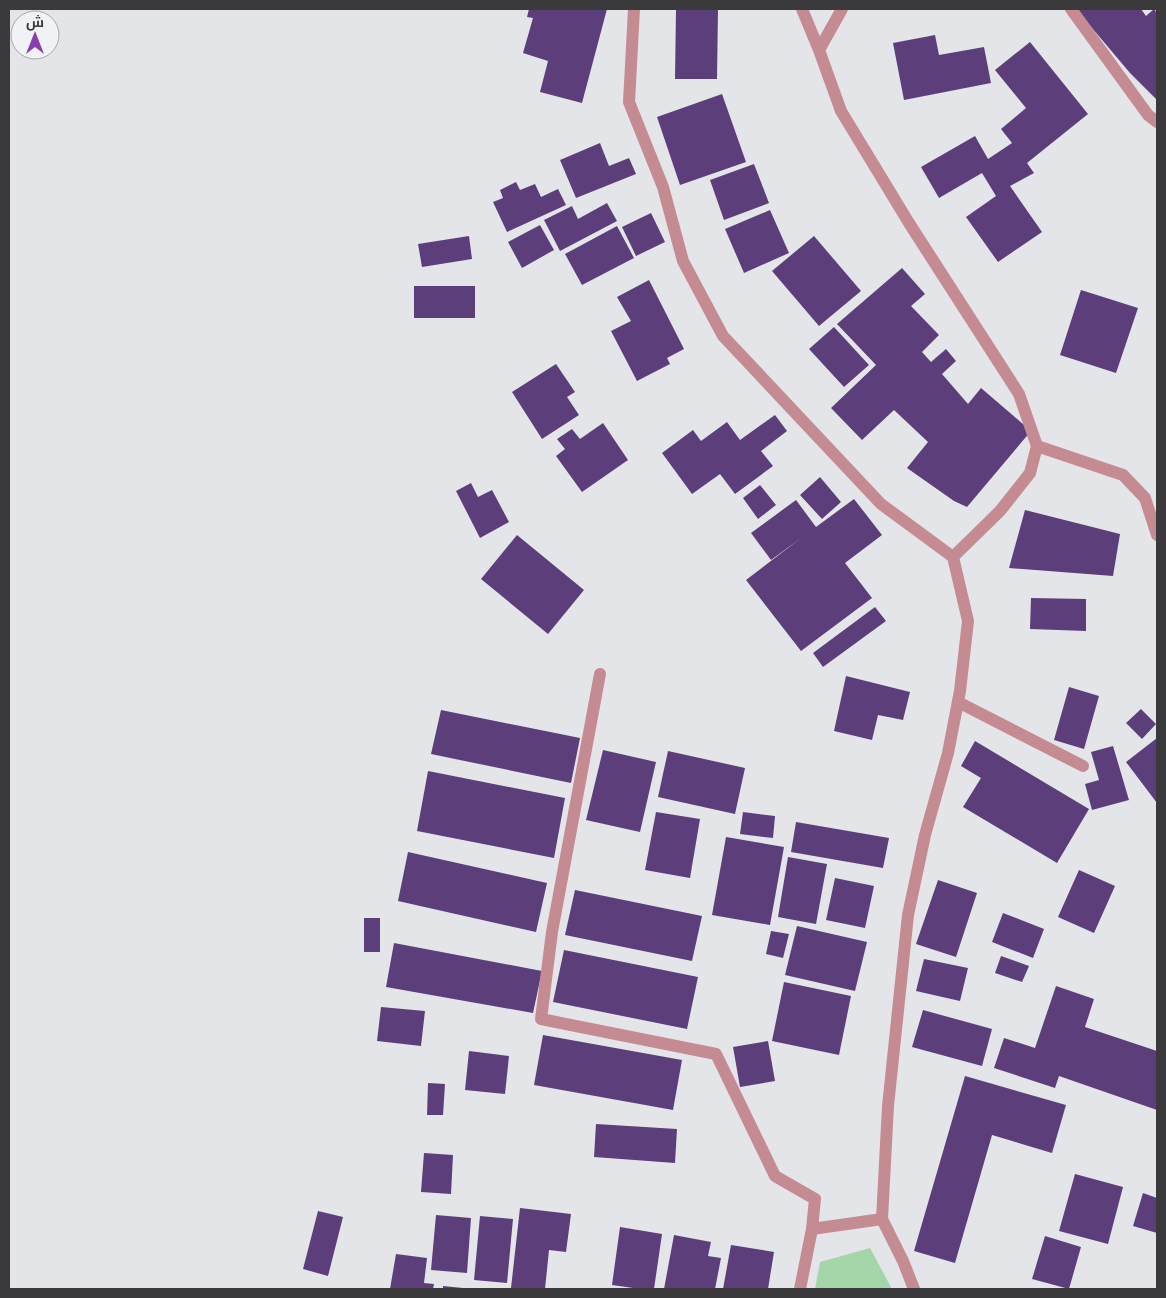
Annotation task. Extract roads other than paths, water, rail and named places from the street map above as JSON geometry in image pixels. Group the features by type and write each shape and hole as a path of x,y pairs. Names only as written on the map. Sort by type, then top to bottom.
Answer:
{"street":[{"path":"634,9 629,102 664,187 684,261 724,336 881,504 953,557 968,622 958,702 948,753 925,835 908,914 888,1106 882,1219 903,1261 914,1289"},
{"path":"802,9 841,111 908,223 1019,394 1037,446 1030,473 1000,511 953,557"},
{"path":"819,50 842,9"},
{"path":"1071,9 1148,115 1157,122"},
{"path":"1037,446 1123,475 1145,498 1157,535"},
{"path":"600,674 552,932 541,1019 716,1054 775,1176 815,1199 812,1229 800,1289"},
{"path":"958,702 1083,766"},
{"path":"812,1229 882,1219"}]}
